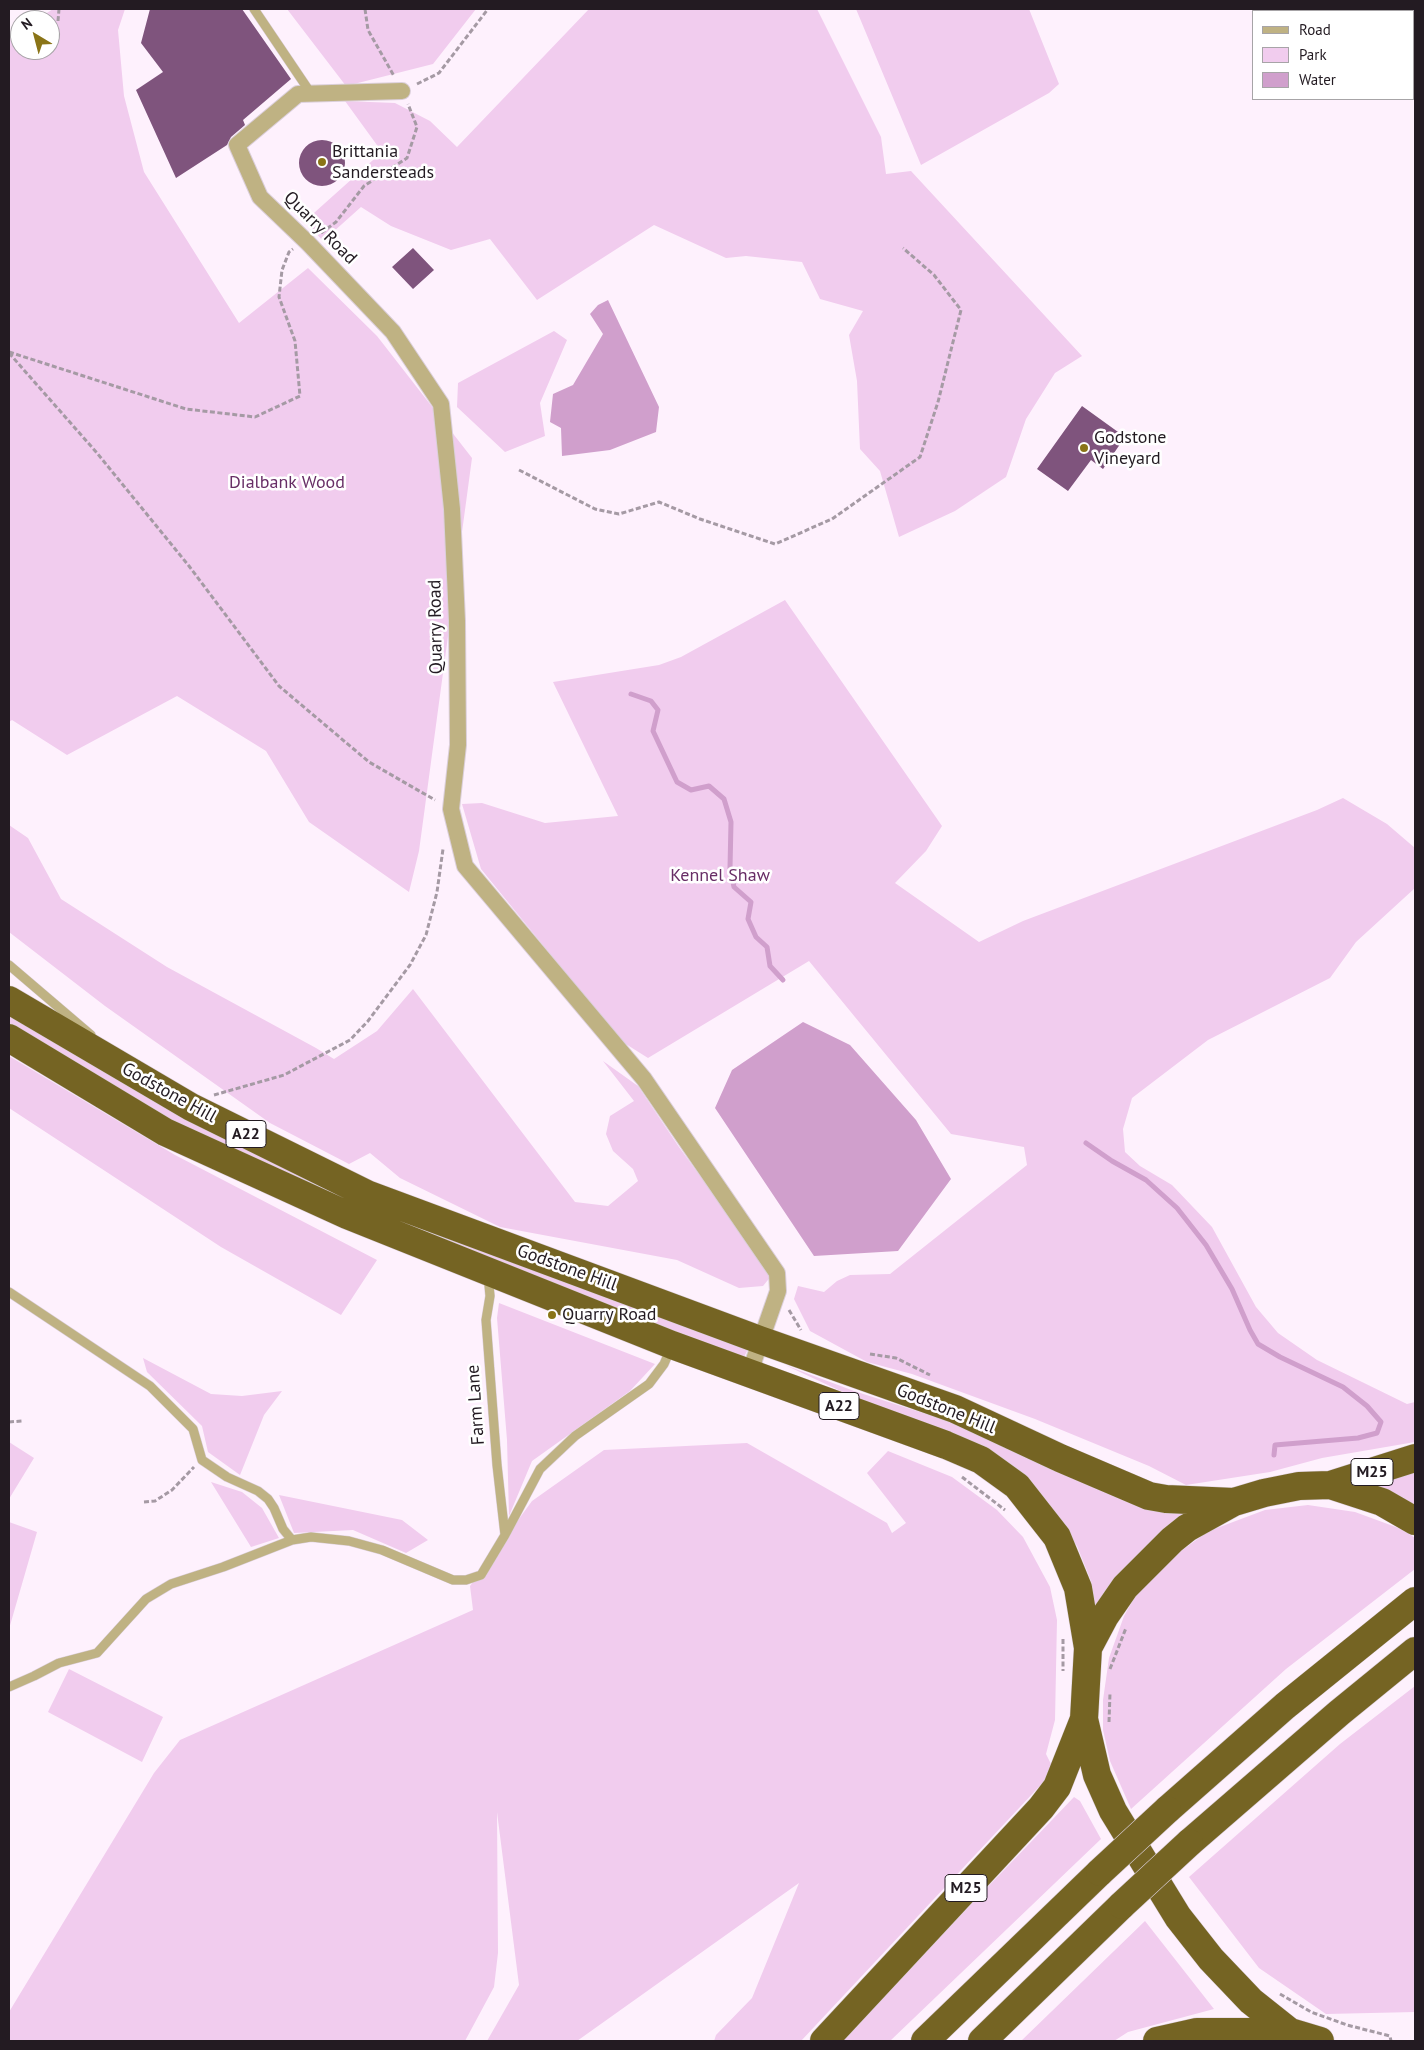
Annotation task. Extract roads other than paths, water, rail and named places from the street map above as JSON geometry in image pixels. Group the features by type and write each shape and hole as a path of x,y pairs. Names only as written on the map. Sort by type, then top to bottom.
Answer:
{"highway":[{"name":"Godstone Hill","path":"9,1000 191,1107 367,1194 760,1340 954,1409 1060,1458 1149,1496 1166,1499 1234,1502"},
{"name":"Godstone Hill","path":"9,1038 165,1132 347,1215 672,1345 946,1445 982,1460 1017,1486 1057,1537 1078,1588 1088,1648"},
{"name":"M25","path":"1330,1485 1415,1458"},
{"path":"1290,2032 1252,2001 1211,1959 1178,1917 1104,1793 1097,1775 1084,1719 1088,1648 1125,1587 1172,1540 1187,1528 1234,1502 1264,1493 1300,1486 1330,1485 1382,1502 1415,1521"},
{"path":"925,2041 1167,1810 1285,1706 1415,1600"},
{"path":"982,2041 1122,1905 1189,1843 1332,1719 1415,1651"},
{"name":"M25","path":"824,2041 1041,1808 1057,1787 1084,1719"},
{"path":"1157,2041 1197,2032 1290,2032 1320,2041"}],"street":[{"name":"Quarry Road","path":"402,91 310,92 298,94 237,145 260,197 308,243 393,332 440,404 452,509 456,621 458,745 451,810 465,866 644,1079 777,1273 778,1291 754,1360 755,1376"}],"lane":[{"path":"254,9 310,92"},
{"path":"9,966 94,1037 119,1065"},
{"name":"Farm Lane","path":"487,1272 490,1296 486,1320 497,1466 505,1535"},
{"path":"9,1292 150,1386 193,1429 202,1460 227,1477 258,1491 268,1499 283,1529 292,1540"},
{"path":"9,1687 59,1663 97,1653 146,1598 171,1584 223,1567 292,1540 311,1537 349,1541 382,1550 453,1580 466,1580 481,1575 505,1535 540,1469 575,1436 648,1384 664,1364 672,1345"}],"water":[{"path":"608,300 659,407 656,432 610,450 562,456 561,428 550,422 553,394 573,385 603,334 590,314 598,305"},
{"path":"803,1022 850,1045 916,1120 951,1179 898,1251 814,1256 715,1108 732,1070"}],"waterway":[{"path":"631,694 651,701 658,710 653,731 677,782 691,790 709,786 724,799 731,822 730,868 734,887 751,902 748,919 756,937 767,947 770,966 783,980"},
{"path":"1086,1143 1112,1161 1146,1180 1177,1208 1206,1245 1232,1289 1258,1344 1280,1357 1343,1387 1367,1406 1381,1422 1377,1433 1358,1438 1275,1445 1274,1455"}],"place":[{"name":"Brittania Sandersteads","path":"322,162"},
{"name":"Godstone Vineyard","path":"1084,448"},
{"name":"Quarry Road","path":"552,1315"}],"park label":[{"name":"Dialbank Wood","path":"287,483"},
{"name":"Kennel Shaw","path":"720,876"}]}
